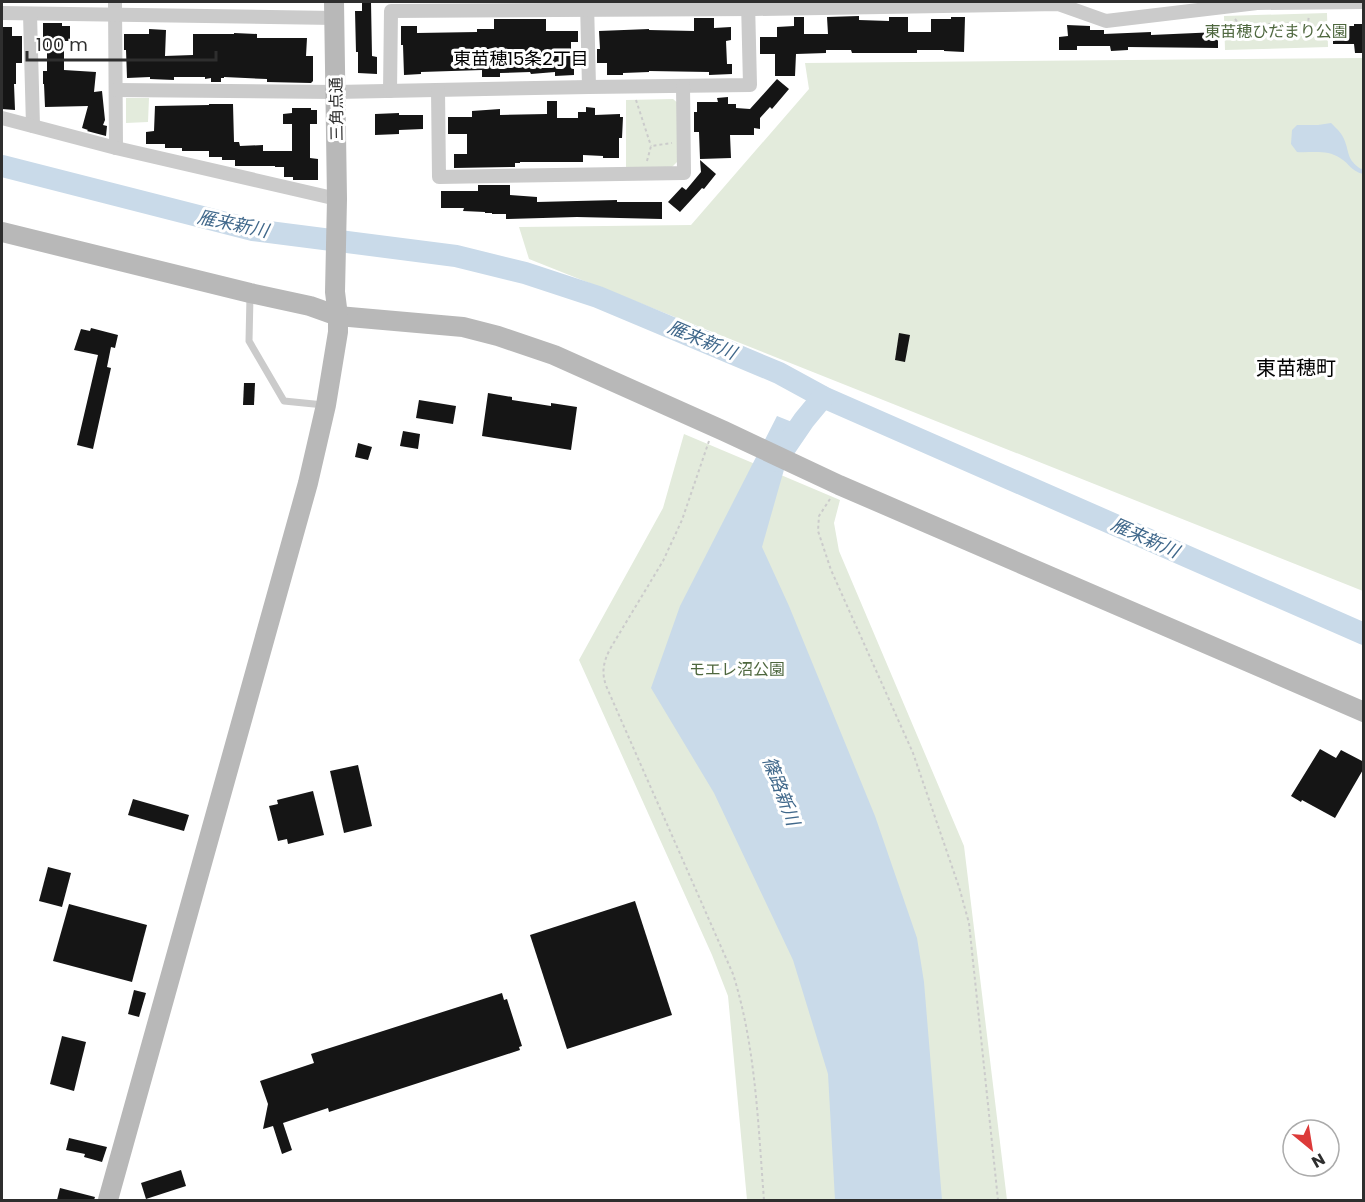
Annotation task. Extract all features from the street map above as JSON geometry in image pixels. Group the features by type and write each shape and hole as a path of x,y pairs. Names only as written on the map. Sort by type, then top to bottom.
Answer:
{"street":[{"path":"390,91 391,11 587,5 1058,4 1106,21 1257,2 1364,2"},
{"path":"587,5 589,87"},
{"path":"116,90 336,92 750,85 748,5"},
{"path":"2,13 30,14 115,8 334,10"},
{"path":"115,8 116,148"},
{"name":"三角点通","path":"334,10 337,208 335,292 338,316"},
{"path":"30,14 33,126"},
{"path":"438,90 439,177 684,173 683,87"},
{"path":"2,118 337,208"},
{"path":"2,232 310,306 338,316 463,327 554,355 716,436 835,483 1364,712"},
{"path":"108,1200 309,483 326,405 338,332 338,316"}],"lane":[{"path":"250,293 249,341 284,401 326,405"}],"path":[{"path":"1232,14 1240,25 1308,23 1310,9"},
{"path":"635,98 651,146 645,169"},
{"path":"651,146 677,142"},
{"path":"716,436 663,561 610,650 602,670 607,688 733,974 741,999 754,1080 764,1200"},
{"path":"835,483 819,516 818,531 831,570 913,753 969,923 998,1200"}],"green space":[{"name":"東苗穂ひだまり公園","path":"1327,13 1328,47 1225,50 1224,16"},
{"path":"1363,58 1363,591 529,259 519,227 691,225 809,89 805,63"},
{"path":"126,98 149,98 148,122 126,123"},
{"path":"673,99 679,104 679,160 672,167 626,168 626,100"},
{"name":"モエレ沼公園","path":"684,434 840,500 834,523 839,551 964,846 1007,1200 747,1200 728,996 712,955 579,660 663,508"}],"water":[{"path":"1331,123 1343,137 1353,162 1361,169 1363,168 1363,174 1335,155 1324,152 1297,152 1291,144 1292,130 1297,125"},
{"path":"777,416 797,424 762,547 789,606 875,816 917,938 924,982 942,1200 835,1200 828,1074 793,960 714,793 651,688 680,606"}],"building":[{"path":"362,2 371,2 372,56 377,57 377,74 358,73 355,11 362,11"},
{"path":"859,16 859,20 889,21 889,17 908,17 908,32 931,32 931,19 965,17 964,52 917,50 917,53 852,53 851,50 826,50 826,53 796,54 795,76 775,76 775,54 760,54 760,37 777,37 777,27 794,26 794,17 804,17 804,34 828,34 827,17"},
{"path":"694,18 714,18 714,28 731,27 731,40 726,41 727,64 732,64 732,74 709,75 709,72 649,71 607,75 607,63 597,63 597,49 600,49 599,31 649,29 694,31"},
{"path":"494,19 546,19 546,31 578,31 578,42 571,42 571,62 574,61 574,75 555,76 555,72 531,74 530,72 500,73 500,77 482,77 482,70 421,72 421,74 404,75 401,26 417,26 417,33 477,32 477,29 494,29"},
{"path":"43,23 62,23 62,26 70,26 70,41 64,41 64,70 96,72 94,92 102,91 105,120 103,125 107,126 106,136 82,128 88,106 45,107 43,71 47,71 47,41 43,41"},
{"path":"1354,24 1364,24 1364,53 1355,53 1354,44 1333,44 1333,26 1354,26"},
{"path":"1067,25 1090,26 1090,30 1104,30 1104,34 1151,32 1151,35 1218,32 1218,48 1128,47 1128,50 1111,51 1110,46 1077,46 1077,50 1059,50 1059,37 1068,36"},
{"path":"2,27 12,27 12,36 22,36 22,63 16,63 16,84 14,84 15,110 2,109"},
{"path":"149,29 166,30 165,56 193,55 193,34 234,33 257,34 257,38 307,38 306,56 313,56 313,81 311,83 267,82 267,79 224,77 221,78 221,82 211,82 211,78 205,79 205,77 174,77 174,80 150,79 150,77 127,78 124,34 149,34"},
{"path":"777,79 789,89 772,109 770,107 760,118 760,129 754,128 754,135 730,135 731,158 700,159 699,132 694,132 694,112 697,112 697,102 718,102 717,98 728,97 728,104 736,104 736,108 750,109"},
{"path":"547,101 557,101 557,118 578,118 578,112 586,112 586,107 595,108 595,115 620,114 620,117 623,117 622,138 619,138 619,158 583,155 583,162 520,162 515,163 515,167 454,168 454,154 467,154 467,134 448,134 448,117 472,117 472,111 500,109 500,115 547,114"},
{"path":"233,104 234,142 239,142 240,146 263,145 263,151 292,151 292,124 283,124 283,114 292,113 292,108 317,110 317,124 310,124 310,158 318,159 318,180 293,180 293,177 284,177 284,167 235,166 235,160 209,157 209,151 182,151 182,148 165,148 165,144 146,144 146,132 154,131 155,106"},
{"path":"399,113 399,115 423,115 423,129 399,130 399,134 375,135 375,114"},
{"path":"700,160 716,174 680,212 668,202 682,187 686,190 701,172"},
{"path":"478,185 510,185 510,195 537,197 537,202 617,200 617,202 662,202 662,219 577,217 506,219 506,214 463,211 464,208 441,208 441,191 478,191"},
{"path":"91,328 118,335 115,348 111,347 107,367 111,368 93,449 77,445 98,355 74,350 81,329 90,331"},
{"path":"899,333 910,335 905,362 895,360"},
{"path":"244,383 255,383 254,405 243,405"},
{"path":"488,393 512,397 512,400 577,407 571,450 482,436"},
{"path":"419,400 456,406 453,424 416,418"},
{"path":"403,431 420,434 418,449 400,446"},
{"path":"358,443 372,447 368,460 355,457"},
{"path":"1320,749 1336,758 1341,750 1364,762 1364,768 1335,818 1291,796"},
{"path":"358,765 372,826 344,833 330,771"},
{"path":"313,791 324,835 288,844 287,839 278,841 269,806 278,804 277,800"},
{"path":"133,799 189,815 184,831 128,815"},
{"path":"48,867 71,873 62,907 39,901"},
{"path":"635,901 672,1015 567,1049 530,935"},
{"path":"69,904 147,925 132,982 53,961"},
{"path":"134,990 146,993 139,1017 128,1014"},
{"path":"502,993 504,1000 507,999 522,1046 519,1047 520,1050 329,1112 328,1108 283,1123 292,1150 282,1154 273,1126 263,1129 268,1104 260,1081 314,1063 311,1054"},
{"path":"62,1036 86,1042 74,1091 50,1084"},
{"path":"69,1138 107,1147 102,1162 84,1157 85,1154 66,1150"},
{"path":"181,1170 186,1186 146,1199 141,1183"},
{"path":"60,1188 95,1197 94,1200 57,1200"}],"waterway":[{"name":"雁来新川","path":"2,166 253,230 456,256 525,273 598,297 779,373 823,397 1364,634"},
{"name":"篠路新川","path":"776,461 823,397"}],"district":[{"name":"東苗穂15条2丁目","path":"521,59"},
{"name":"東苗穂町","path":"1296,368"}]}
